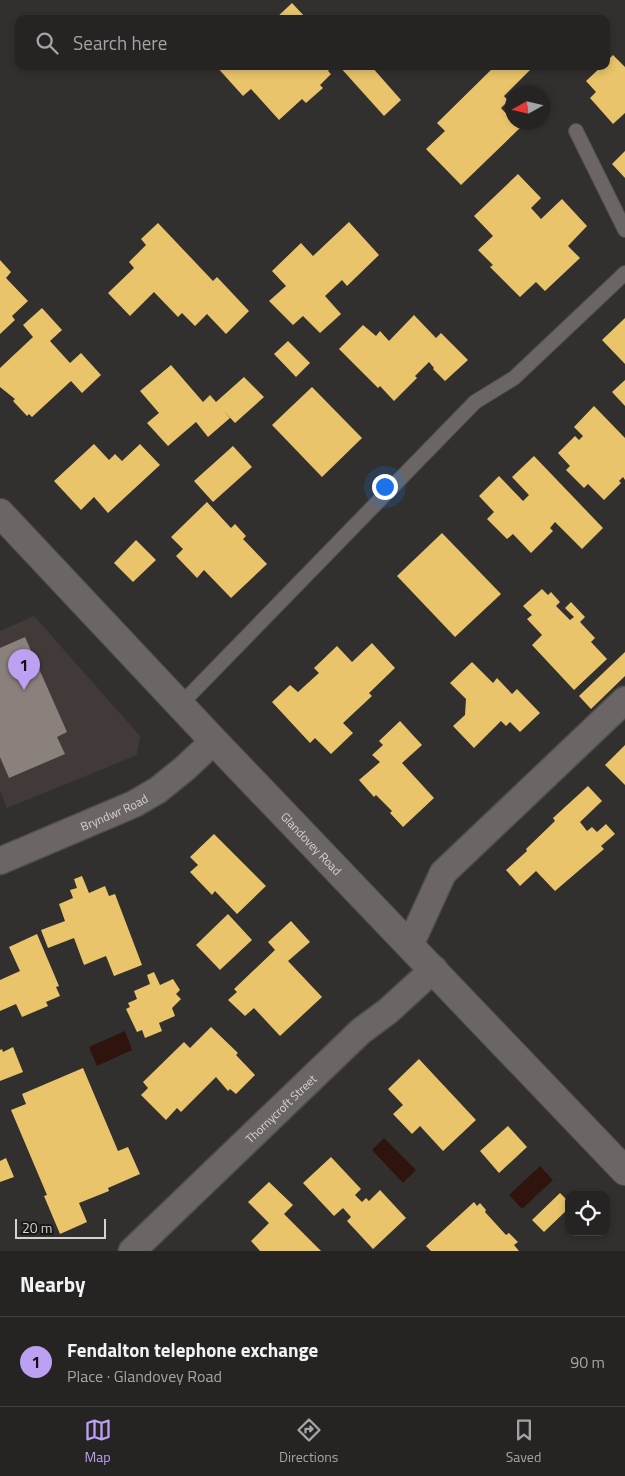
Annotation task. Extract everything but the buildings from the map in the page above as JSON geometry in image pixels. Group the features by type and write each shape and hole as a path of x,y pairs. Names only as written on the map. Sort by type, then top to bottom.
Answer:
{"street":[{"name":"Glandovey Road","path":"0,513 214,741 625,1171"},
{"path":"410,945 443,873 625,700"},
{"name":"Bryndwr Road","path":"0,861 134,804 164,784 214,741"},
{"name":"Thornycroft Street","path":"132,1251 361,1031 388,1011 434,970"}],"lane":[{"path":"576,131 625,230"},
{"path":"180,705 474,402 514,378 625,273"}],"shaded area":[{"path":"34,616 140,736 137,755 7,808 0,791 0,631"},
{"path":"125,1031 132,1050 97,1066 89,1047"},
{"path":"384,1138 416,1170 403,1183 372,1150"},
{"path":"540,1166 553,1180 522,1209 509,1195"}],"place":[{"name":"Fendalton telephone exchange","path":"24,690"}]}
